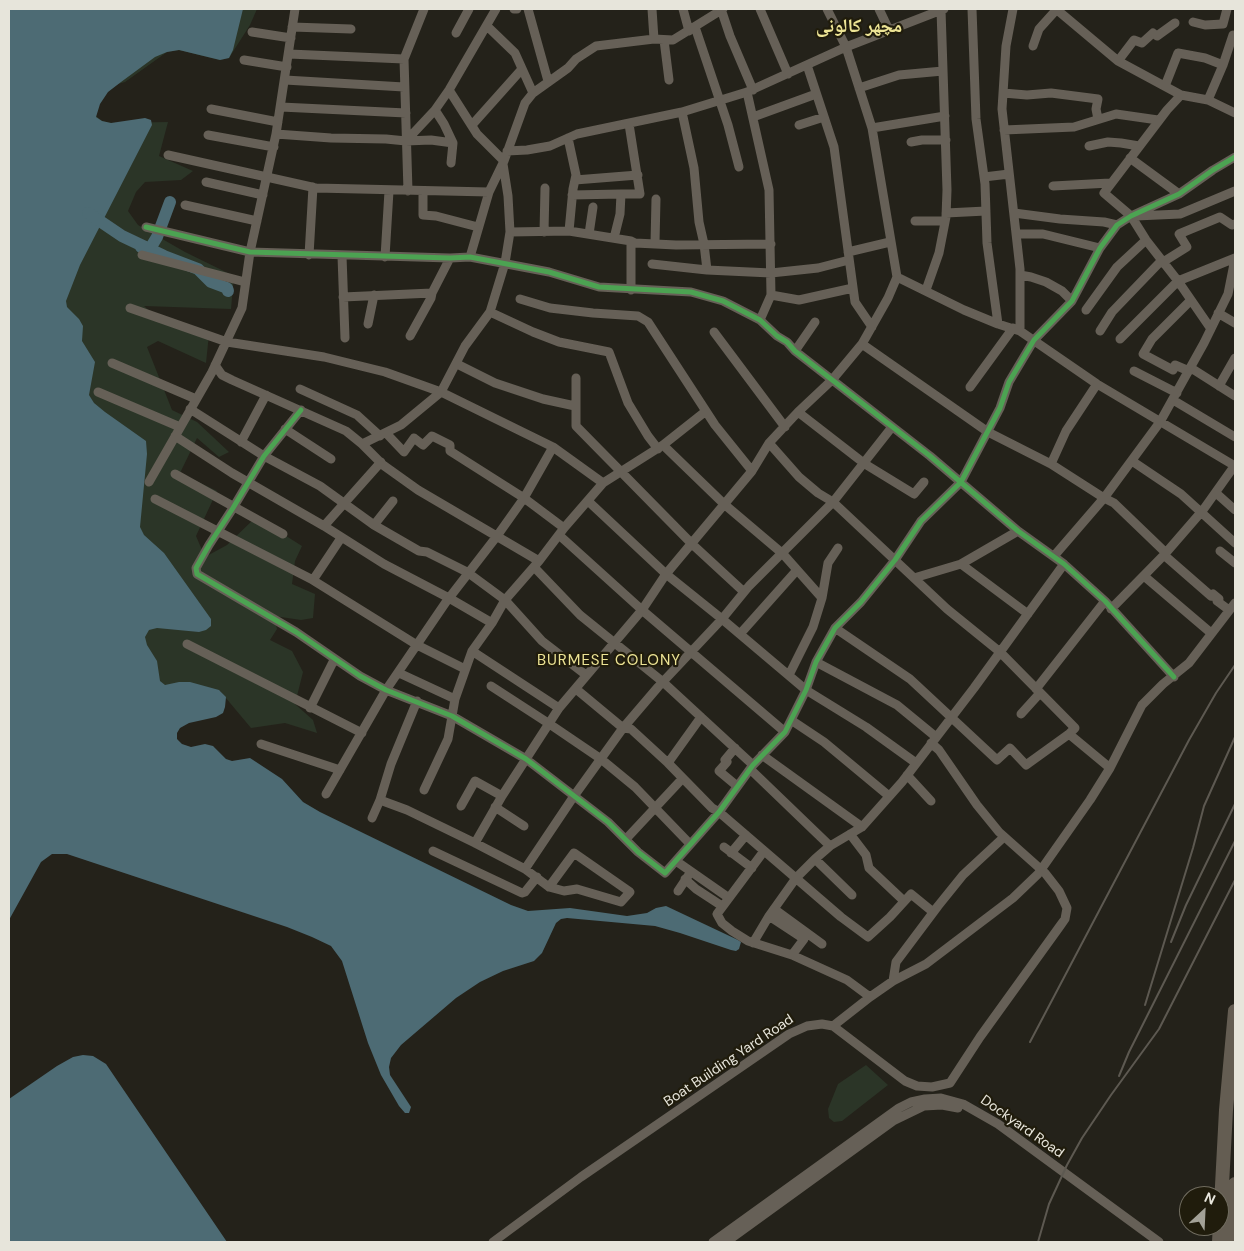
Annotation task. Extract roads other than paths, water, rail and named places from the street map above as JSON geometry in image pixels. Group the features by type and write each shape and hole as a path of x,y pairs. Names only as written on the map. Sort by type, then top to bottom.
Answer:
{"highway":[{"path":"1218,1239 1226,1110 1235,1011"},
{"path":"1233,1242 1235,1184"}],"street":[{"path":"149,482 215,365 242,308 250,252 274,147 295,9"},
{"path":"408,191 404,58 424,9"},
{"path":"456,33 469,9"},
{"path":"406,141 435,110 449,90 496,9"},
{"path":"528,9 548,82"},
{"path":"652,9 654,39"},
{"path":"683,9 728,125 739,167"},
{"path":"470,257 489,192 504,163 525,103 533,93 568,68 576,59 596,46 654,39 673,40 722,9 750,91 753,117 769,190 771,295 760,320"},
{"path":"760,9 788,74"},
{"path":"475,843 495,807 559,708 642,610 666,574 752,471 769,443 832,380 862,344 888,298 897,277 872,128 846,47 827,9"},
{"path":"879,9 889,30"},
{"path":"507,151 542,147 600,128 629,124 682,112 750,91 846,47 889,30 922,13 942,9 948,190 946,217 939,252 926,290"},
{"path":"972,9 976,119 984,176 987,243 998,324"},
{"path":"970,387 1017,329 1020,275 1002,110 1006,46 1013,9"},
{"path":"1033,46 1039,30 1056,9 1118,61 1181,95 1208,100 1235,113"},
{"path":"1192,22 1205,25 1223,24 1228,9"},
{"path":"1118,61 1134,40 1142,43 1153,34 1157,36 1175,24"},
{"path":"487,26 515,53 533,93"},
{"path":"292,27 351,29"},
{"path":"252,32 291,38"},
{"path":"1208,100 1233,35 1235,36"},
{"path":"664,40 669,80"},
{"path":"1165,86 1178,53 1205,58 1223,65"},
{"path":"289,54 404,58"},
{"path":"244,60 287,67"},
{"path":"807,65 834,148 855,302 872,327"},
{"path":"472,125 522,70"},
{"path":"859,88 899,75 943,71"},
{"path":"285,80 404,87"},
{"path":"362,444 401,425 442,392 465,346 490,312 505,263 510,232 504,163 477,134 449,90"},
{"path":"1003,92 1027,95 1051,93 1098,99 1096,109 1098,119"},
{"path":"753,117 816,94"},
{"path":"1181,95 1158,120 1104,193 1131,216 1146,240 1178,281 1211,329"},
{"path":"281,107 406,113"},
{"path":"211,109 278,122"},
{"path":"435,110 453,143 451,163"},
{"path":"682,112 694,168 699,222 707,270"},
{"path":"1004,130 1074,127 1116,114 1158,120"},
{"path":"872,128 945,116"},
{"path":"799,125 824,117"},
{"path":"572,196 640,194 629,124"},
{"path":"276,134 406,141 431,140 453,143"},
{"path":"208,135 274,147"},
{"path":"568,138 576,169 569,231"},
{"path":"911,142 946,140"},
{"path":"1089,146 1108,142 1121,142 1139,146"},
{"path":"168,155 313,187 389,191 489,192"},
{"path":"1130,158 1179,194"},
{"path":"301,410 264,456 196,568 197,574 296,632 334,660 386,690 452,716 526,759 608,822 638,852 665,873 719,812 762,755 785,732 806,690 816,662 835,628 861,602 895,560 921,520 961,482 1000,408 1009,382 1034,340 1072,301 1100,248 1118,225 1131,216 1179,194 1213,170 1235,158"},
{"path":"984,176 1009,174"},
{"path":"575,180 638,175"},
{"path":"206,182 263,195"},
{"path":"1053,186 1110,183"},
{"path":"309,255 313,187"},
{"path":"544,232 545,188"},
{"path":"385,257 389,191"},
{"path":"423,191 423,214 478,227"},
{"path":"1131,216 1180,214 1235,191"},
{"path":"614,238 620,214 621,194"},
{"path":"654,243 656,199"},
{"path":"185,205 257,221"},
{"path":"588,234 593,207"},
{"path":"915,221 986,211"},
{"path":"1014,213 1118,225"},
{"path":"1100,331 1112,312 1162,261 1187,247 1180,234 1220,217 1235,224"},
{"path":"146,227 250,252 385,257 470,257 549,272 599,287 698,293 724,301 760,320 795,351 961,482 1018,531 1064,564 1108,605 1174,677"},
{"path":"510,232 569,231 631,240 635,243 771,244"},
{"path":"1016,234 1043,234 1100,248"},
{"path":"631,240 631,290"},
{"path":"1086,310 1117,268 1146,240"},
{"path":"652,264 707,270 771,273 818,268 890,242"},
{"path":"142,255 245,282"},
{"path":"342,256 345,338"},
{"path":"410,336 450,258"},
{"path":"1054,556 1104,498 1160,422 1232,290 1235,259 1178,281 1120,339"},
{"path":"1020,275 1046,282 1072,301"},
{"path":"897,277 964,310 998,324 1017,329 1097,384 1235,466 1201,513 1165,554 1144,576 1108,605 1021,714"},
{"path":"771,295 799,300 853,288"},
{"path":"343,297 432,293"},
{"path":"368,324 374,295"},
{"path":"520,299 550,308 638,316 648,322 706,411 752,471"},
{"path":"1191,300 1152,339 1143,354 1173,370 1175,365 1190,370 1235,396"},
{"path":"130,308 226,342 324,357 385,372 442,392 553,447 603,483"},
{"path":"490,312 559,342 608,352 628,403 648,436 783,554 822,598"},
{"path":"1218,313 1235,323"},
{"path":"795,351 815,322"},
{"path":"714,332 785,427"},
{"path":"816,662 897,705 933,740 977,805 1004,836 1042,869 1065,901 1067,908 1065,919 980,1037 950,1083 932,1087 917,1086 905,1081 833,1026 893,981 926,964 1013,898 1042,869 1110,768 1142,705 1163,684 1189,663 1232,607 1217,601 1219,599 1213,594 1212,596 1165,554 1114,503 1051,464 988,432 862,344"},
{"path":"1219,386 1235,358"},
{"path":"112,363 196,399"},
{"path":"457,364 495,383 543,399 575,406"},
{"path":"215,365 222,375 346,431 381,462 418,490 497,536 537,564 580,615 663,682 735,748 830,846"},
{"path":"1134,371 1235,437"},
{"path":"576,378 576,426 692,544 744,592"},
{"path":"1051,464 1066,430 1097,384"},
{"path":"300,389 357,415 404,452 414,438 423,445 432,436 450,445 450,451 524,498 642,610 785,732"},
{"path":"98,392 180,427"},
{"path":"241,442 266,395"},
{"path":"190,409 264,456 320,486 374,524 419,552 427,552 467,572 505,600 542,641 586,675"},
{"path":"424,790 448,739 455,699 472,650 492,623 505,600 603,483 660,447 706,411"},
{"path":"798,412 865,464 914,494 924,482"},
{"path":"525,869 623,728 663,682 692,653 744,592 833,502 865,464 892,427"},
{"path":"285,430 331,459"},
{"path":"175,436 384,564 492,623"},
{"path":"769,443 799,477 818,493 833,502 947,609 1000,652 1075,728 1026,766 1010,748 997,760 910,679 835,628"},
{"path":"326,794 386,690 467,572 497,536 524,498 553,447"},
{"path":"1132,460 1181,494 1235,544"},
{"path":"324,526 381,462"},
{"path":"175,474 233,508 283,534"},
{"path":"1216,492 1235,510"},
{"path":"155,499 313,580 416,645 466,669"},
{"path":"588,500 666,574 806,690 866,727 916,763"},
{"path":"374,524 393,501"},
{"path":"914,578 961,564 1018,531"},
{"path":"313,580 341,538"},
{"path":"789,675 813,627 822,598 828,563 838,548"},
{"path":"1220,551 1235,563"},
{"path":"961,564 1028,614"},
{"path":"753,943 771,912 796,878 830,846 862,827 907,775 1064,564"},
{"path":"740,634 797,570"},
{"path":"1144,576 1211,633"},
{"path":"187,644 310,708 362,732"},
{"path":"472,650 559,708"},
{"path":"310,708 334,660"},
{"path":"399,672 455,699"},
{"path":"490,686 601,759 635,787 690,844"},
{"path":"576,688 623,728 631,728 712,808 841,917 868,937 911,894 933,912"},
{"path":"372,818 380,800 391,764 417,701"},
{"path":"668,763 701,717"},
{"path":"791,720 824,742 889,796"},
{"path":"1069,734 1110,768"},
{"path":"261,744 340,770"},
{"path":"735,748 725,760 727,762 720,771 737,786"},
{"path":"762,755 862,827"},
{"path":"907,775 930,801"},
{"path":"626,839 682,779"},
{"path":"461,806 475,781 502,796"},
{"path":"380,800 407,810 475,843 525,869 549,887 564,891 578,889 621,902 630,892 574,853 549,887"},
{"path":"495,807 524,826"},
{"path":"850,834 866,855 869,868 904,901"},
{"path":"746,835 727,850 752,868"},
{"path":"893,981 896,962 933,912 962,875 1004,836"},
{"path":"433,851 522,893 526,892 537,877"},
{"path":"764,851 717,914 722,923 753,943 792,955 847,980 870,997"},
{"path":"815,859 852,894"},
{"path":"676,861 729,898"},
{"path":"678,891 692,872"},
{"path":"685,880 722,906"},
{"path":"771,912 822,944"},
{"path":"771,912 804,940 792,955"},
{"name":"Boat Building Yard Road","path":"494,1242 581,1177 789,1034 807,1026 822,1024 833,1026"},
{"name":"Dockyard Road","path":"713,1242 899,1108 918,1101 941,1098 963,1104 998,1124 1159,1242"},
{"name":"Dockyard Road","path":"726,1242 893,1121 924,1106 942,1105 961,1109 995,1129 1150,1242"}],"water":[{"path":"9,9 243,9 233,50 229,58 220,60 179,50 167,52 155,57 108,92 100,104 96,117 102,121 111,123 145,118 151,120 152,125 80,265 66,301 67,307 83,326 82,341 95,362 89,395 94,403 105,412 146,441 147,454 140,527 144,535 164,553 211,619 211,626 199,632 157,628 149,630 145,637 147,645 157,661 160,681 165,685 190,682 219,690 226,697 223,713 216,717 189,723 180,728 177,733 177,739 182,744 191,747 205,744 213,746 226,759 232,761 250,758 282,779 303,802 320,812 511,905 528,911 570,908 627,916 647,913 656,908 666,906 738,940 741,942 739,949 736,951 731,950 655,926 561,919 556,923 542,953 534,961 503,971 480,982 456,998 401,1045 391,1058 389,1067 390,1075 411,1107 409,1113 405,1113 381,1075 368,1043 342,961 331,946 287,927 67,854 52,854 41,862 9,920"},
{"path":"93,1056 106,1064 227,1242 9,1242 9,1099 57,1066 73,1057"}],"waterway":[{"path":"141,247 151,247 157,237 170,202"},
{"path":"88,213 122,236 164,256 198,269 211,282 227,288 228,291"}],"railway":[{"path":"1030,1042 1189,740 1216,693 1235,665"},
{"path":"1145,1005 1204,806 1235,737"},
{"path":"1171,942 1186,905 1235,804"},
{"path":"1119,1076 1129,1052 1235,841"},
{"path":"1038,1242 1049,1204 1067,1165 1082,1138 1111,1095 1159,1029 1235,880"}],"district":[{"name":"مچھر کالونی","path":"859,27"},
{"name":"BURMESE COLONY","path":"609,661"}]}
